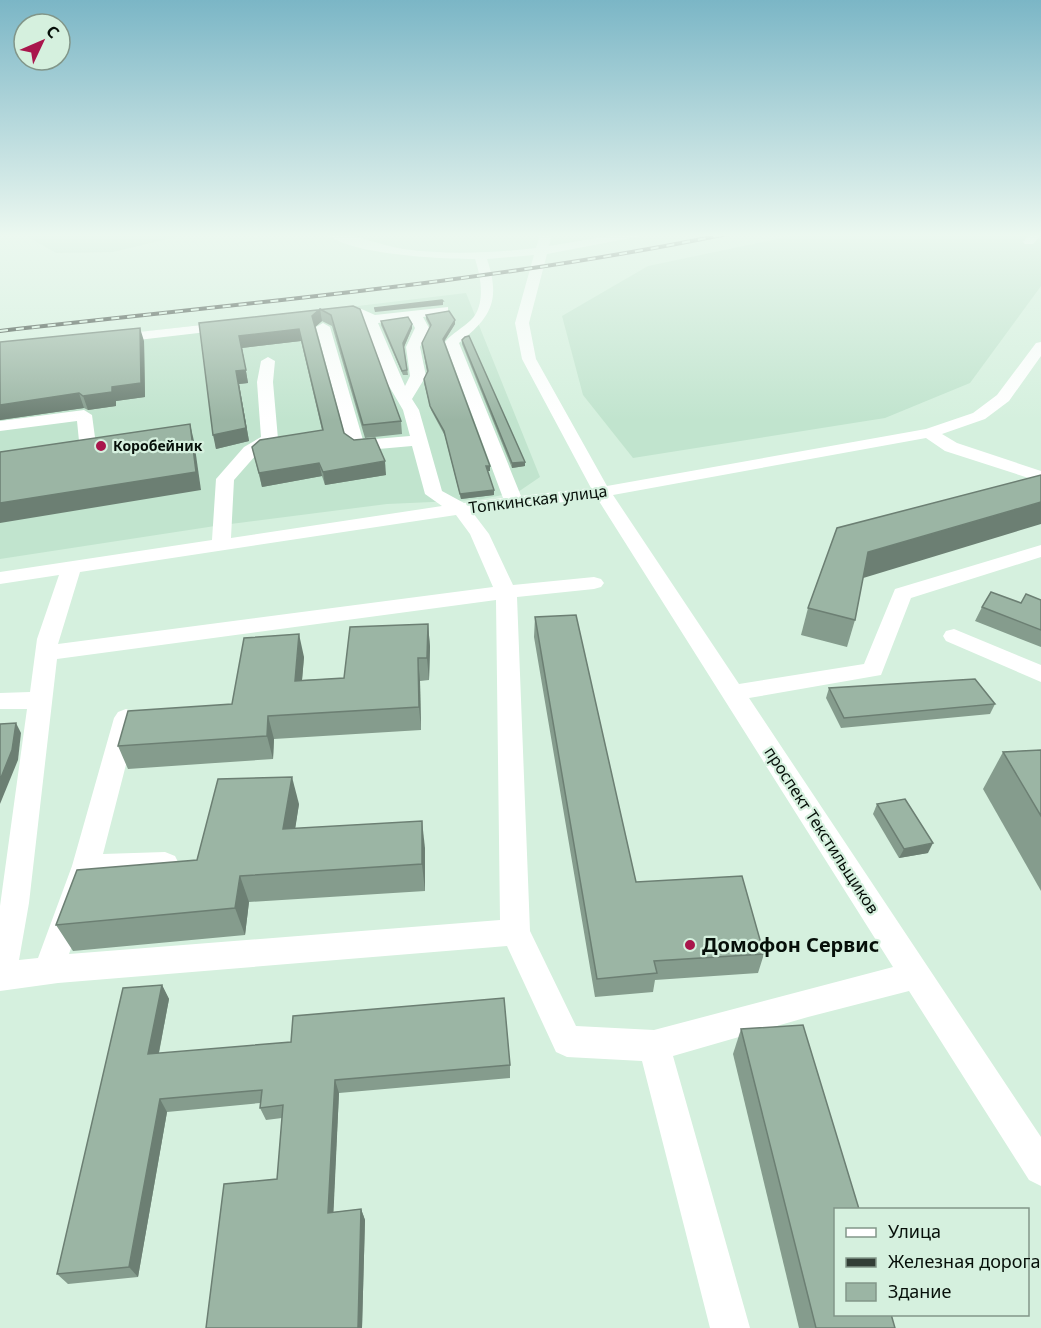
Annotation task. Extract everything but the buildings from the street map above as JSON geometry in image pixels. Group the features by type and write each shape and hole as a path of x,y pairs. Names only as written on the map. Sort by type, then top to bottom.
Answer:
{"street":[{"path":"486,296 480,318 452,342 514,503"},
{"name":"проспект Текстильщиков","path":"531,296 522,323 529,359 602,492 731,693 918,975 1041,1168"},
{"path":"370,320 443,310"},
{"path":"309,316 357,311 370,320 390,374 411,410 434,494 460,509 479,534 506,592 515,932 567,1041 654,1046 808,1002 918,975"},
{"path":"405,398 418,376 412,347 422,327 415,314"},
{"path":"95,341 238,325"},
{"path":"323,327 356,446 419,440"},
{"name":"Топкинская улица","path":"0,578 460,509 602,492 929,433 979,416 1003,398 1041,346"},
{"path":"221,544 225,479 249,451 270,439 265,382 268,361"},
{"path":"1018,376 1041,379"},
{"path":"0,426 84,415 88,445 44,452"},
{"path":"929,433 951,447 1041,477"},
{"path":"731,693 873,670 902,594 1041,551"},
{"path":"72,567 48,639 15,903 0,977 515,932"},
{"path":"47,653 506,592 594,583"},
{"path":"954,636 1041,674"},
{"path":"0,701 40,700"},
{"path":"48,972 86,866 128,713 151,712"},
{"path":"86,866 183,864"},
{"path":"654,1046 730,1328"}],"shaded area":[{"path":"441,296 467,296 540,477 518,492 477,500 387,504 215,526 0,559 0,349"},
{"path":"596,296 1034,296 970,383 885,418 633,458 583,395 562,316"}],"railway":[{"path":"0,331 316,296"}],"place":[{"name":"Коробейник","path":"101,446"},
{"name":"Домофон Сервис","path":"690,945"}]}
